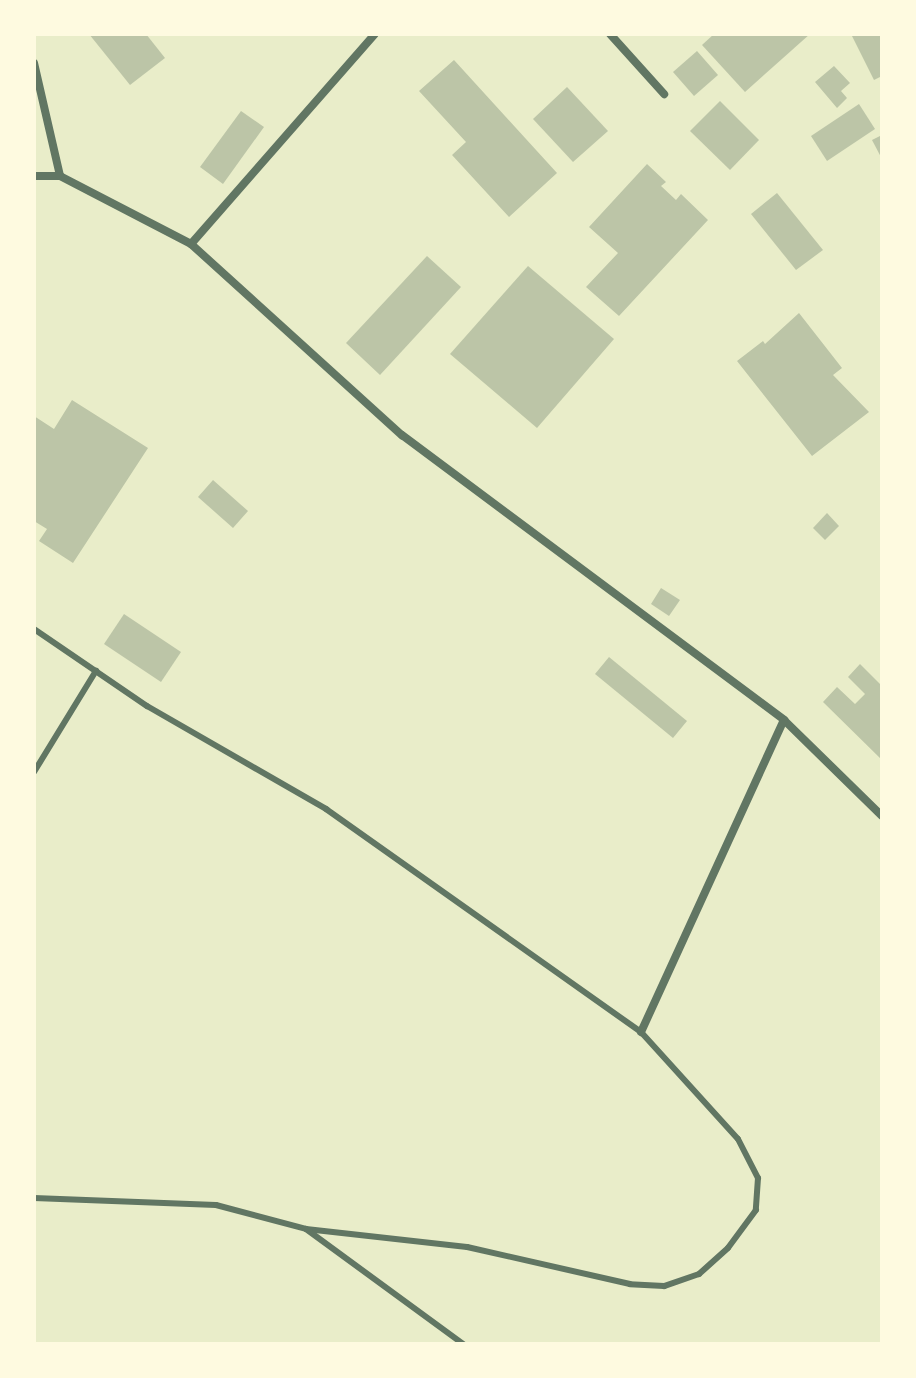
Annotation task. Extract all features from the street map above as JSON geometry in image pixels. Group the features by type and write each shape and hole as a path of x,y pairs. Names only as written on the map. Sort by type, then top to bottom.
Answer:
{"street":[{"path":"191,244 375,34"},
{"path":"610,34 664,94"},
{"path":"34,63 60,176"},
{"path":"34,176 60,176 191,244 402,435 784,720 882,816"},
{"path":"641,1032 784,720"}],"lane":[{"path":"34,629 147,706 326,809 641,1032 738,1139 758,1178 756,1210 699,1274 664,1286 630,1284 467,1247 306,1229 216,1205 34,1198"},
{"path":"34,772 96,671"},
{"path":"306,1229 463,1344"}],"building":[{"path":"89,34 146,34 165,58 130,85"},
{"path":"714,34 810,34 745,92 702,45"},
{"path":"851,34 882,34 882,76 874,80"},
{"path":"697,51 718,75 694,96 673,72"},
{"path":"454,60 557,173 509,217 452,155 466,142 419,91"},
{"path":"834,66 850,83 841,91 847,98 837,108 815,82"},
{"path":"567,87 608,131 573,162 533,119"},
{"path":"720,101 759,140 730,170 690,131"},
{"path":"859,104 875,129 827,161 811,136"},
{"path":"241,111 264,127 223,184 200,167"},
{"path":"882,135 882,159 872,140"},
{"path":"647,164 666,182 661,186 676,200 681,194 708,220 619,316 586,287 618,253 589,227"},
{"path":"777,193 823,250 796,270 751,214"},
{"path":"427,256 461,287 380,375 346,343"},
{"path":"528,266 614,339 537,428 450,354"},
{"path":"799,313 842,368 833,375 869,412 812,456 737,361 763,341 765,344"},
{"path":"72,400 148,448 73,563 39,541 47,529 34,521 34,416 54,429"},
{"path":"213,480 248,511 233,528 198,497"},
{"path":"827,513 839,526 825,540 813,528"},
{"path":"661,588 680,600 669,616 651,604"},
{"path":"124,614 181,652 161,682 104,644"},
{"path":"609,657 687,721 673,738 595,674"},
{"path":"860,664 882,686 882,760 823,702 837,687 855,704 865,694 848,677"}]}
